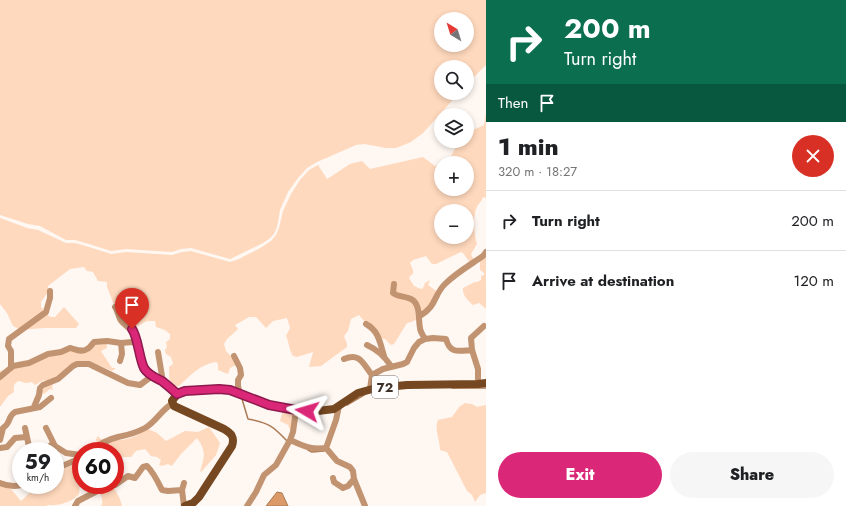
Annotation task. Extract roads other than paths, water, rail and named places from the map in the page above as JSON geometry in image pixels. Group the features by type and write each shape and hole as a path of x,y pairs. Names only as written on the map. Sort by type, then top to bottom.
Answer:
{"main road":[{"name":"72","path":"177,394 185,391 219,389 230,390 269,405 296,410 327,410 339,406 358,393 370,389 407,385 482,384"},
{"path":"177,394 172,401 172,404 224,429 231,434 233,438 232,446 199,497 193,503 184,506"}],"street":[{"path":"420,316 429,310 439,291 445,284 483,256 486,252"},
{"path":"394,284 393,293 413,300 420,316 419,325 425,339"},
{"path":"11,368 11,351 8,346 9,339 46,312 50,298 50,291"},
{"path":"115,307 122,322 133,331 144,368 152,376 177,394"},
{"path":"366,324 372,327 378,334 384,356"},
{"path":"482,384 472,350 471,338 484,326"},
{"path":"372,375 383,368 407,362 414,348 419,342 425,339 446,339 449,348 452,350 472,350"},
{"path":"0,377 11,368 29,363 52,352 60,352 70,348 86,350 94,342 107,341 136,343"},
{"path":"120,361 122,354 121,343"},
{"path":"367,345 377,350 384,356 391,366"},
{"path":"158,352 162,382"},
{"path":"234,356 240,368 241,375 238,380 238,386 240,394"},
{"path":"344,359 350,356 359,358 372,375 370,389"},
{"path":"34,407 40,388 58,379 77,364 89,364 128,383 140,385 152,376"},
{"path":"0,440 3,428 8,425 12,414 34,407 40,407 52,398"},
{"path":"106,442 146,428 167,406 172,404"},
{"path":"326,448 336,420 339,406"},
{"path":"247,506 264,475 280,460 293,432 296,410"},
{"path":"25,428 27,442"},
{"path":"46,428 53,442"},
{"path":"0,448 7,447 15,438 26,437"},
{"path":"290,440 317,450 326,448"},
{"path":"326,448 337,461 352,469 354,479 365,506"},
{"path":"75,506 78,501 105,487 116,485 128,476 135,478 143,467 147,466 157,479 162,490 168,492 182,490"},
{"path":"333,478 334,482 343,488 348,486 354,479"},
{"path":"0,483 12,487"},
{"path":"184,483 182,490 184,506"}],"waterway":[{"path":"452,388 486,388"},
{"path":"347,405 364,395"},
{"path":"242,399 248,419 270,426 287,441"},
{"path":"308,450 312,452 324,451"}]}
